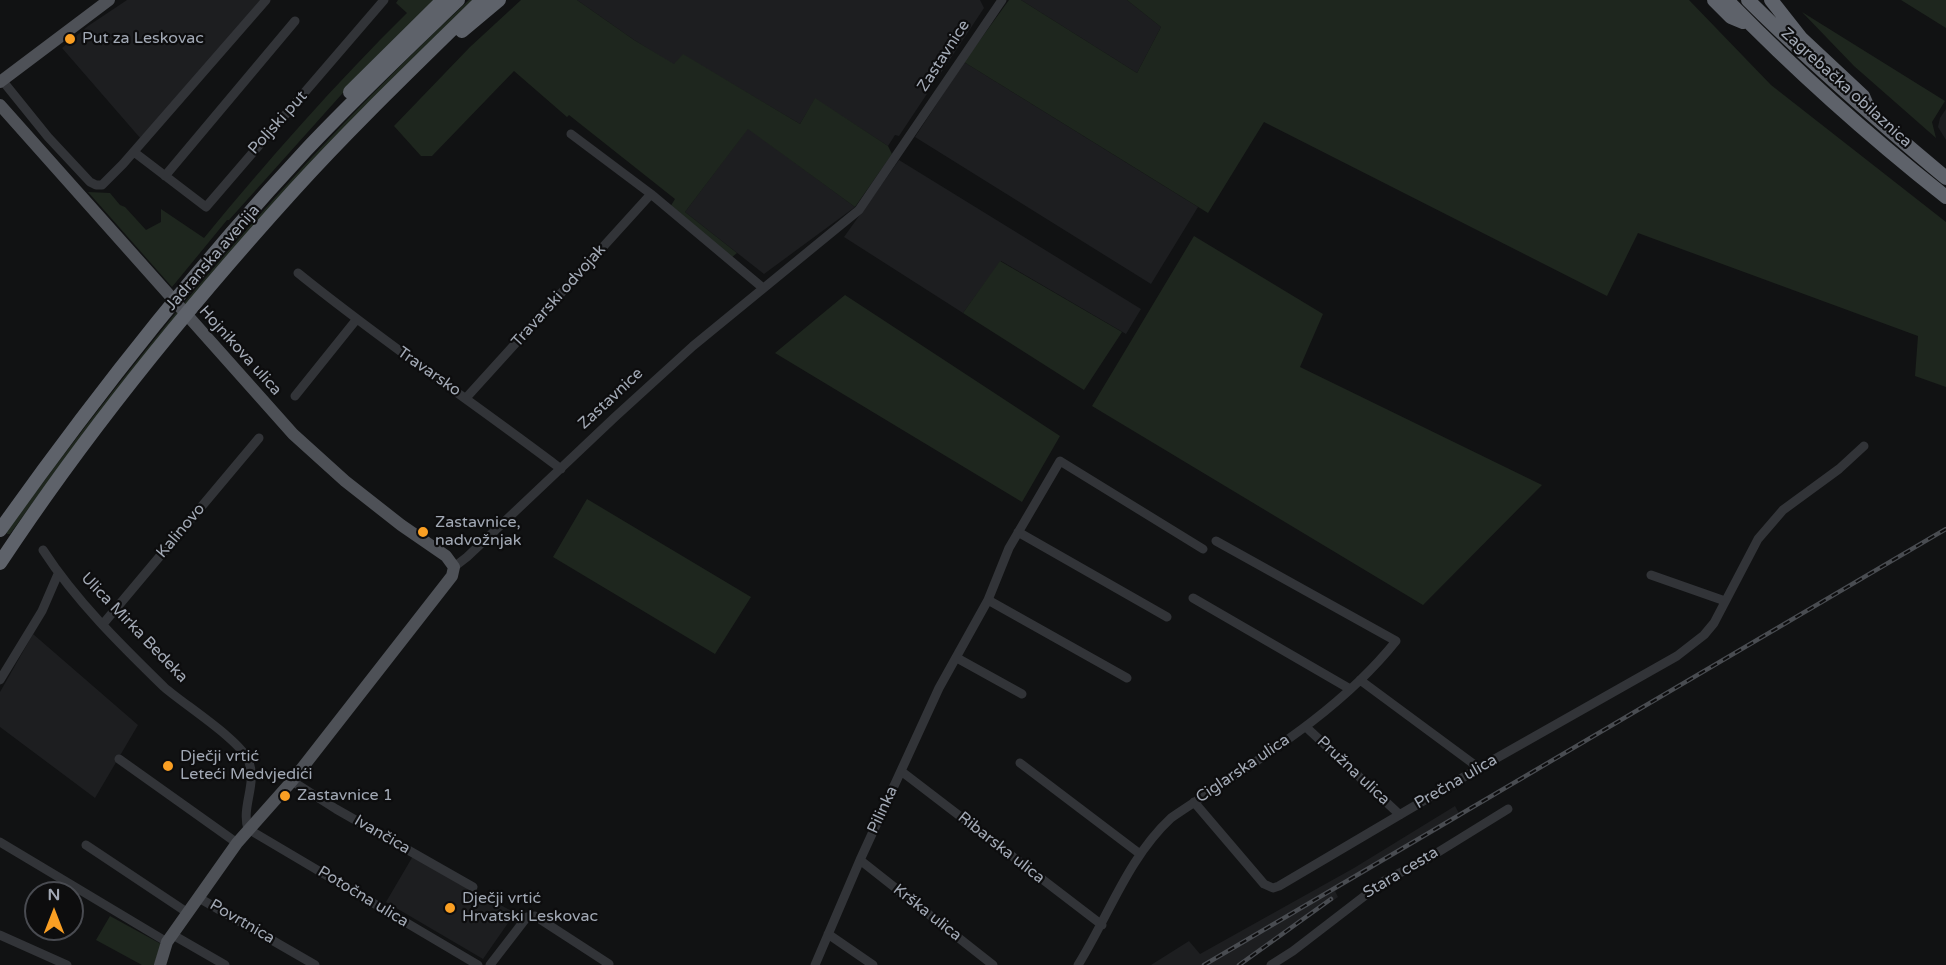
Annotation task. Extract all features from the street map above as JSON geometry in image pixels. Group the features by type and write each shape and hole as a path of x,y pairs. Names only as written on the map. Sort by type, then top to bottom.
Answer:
{"highway":[{"path":"306,151 324,119 443,0"},
{"name":"Jadranska avenija","path":"0,530 74,429 223,244 357,98 458,0"},
{"name":"Jadranska avenija","path":"0,563 130,383 182,319 295,189 482,0"},
{"path":"385,96 499,0"},
{"path":"1714,0 1731,17 1753,25"},
{"name":"Zagrebačka obilaznica","path":"1727,0 1843,111 1946,197"},
{"name":"Zagrebačka obilaznica","path":"1748,0 1791,44 1946,178"},
{"path":"1771,0 1801,38 1863,96 1872,116"}],"main road":[{"path":"1,81 109,0"},
{"name":"Hojnikova ulica","path":"0,105 292,434 345,482 446,556 454,567"},
{"name":"Zastavnice","path":"248,829 292,781 452,576 454,567"},
{"path":"160,965 170,938 248,829"}],"street":[{"path":"1,81 90,182 102,185 134,152 266,0"},
{"name":"Poljski put","path":"134,152 206,207 384,0"},
{"name":"Zastavnice","path":"454,567 693,346 859,210 1002,0"},
{"path":"165,176 295,21"},
{"path":"571,134 651,194 763,288"},
{"name":"Travarski odvojak","path":"466,398 651,194"},
{"name":"Travarsko","path":"298,273 356,320 561,469"},
{"path":"295,396 356,320"},
{"name":"Kalinovo","path":"103,624 259,438"},
{"name":"Prečna ulica","path":"1194,802 1264,884 1273,888 1677,656 1704,635 1714,622 1758,539 1783,510 1839,469 1864,446"},
{"name":"Pilinka","path":"815,965 860,860 939,688 988,600 1002,562 1060,461 1203,549"},
{"path":"1018,532 1167,618"},
{"name":"Ciglarska ulica","path":"1078,965 1102,925 1117,892 1155,833 1171,818 1306,727 1360,680 1396,641 1216,541"},
{"name":"Ulica Mirka Bedeka","path":"43,550 58,574 166,688 236,744 249,759 252,785 246,822 248,829"},
{"path":"0,680 42,611 58,574"},
{"path":"1651,575 1725,601"},
{"path":"1193,598 1350,689"},
{"path":"988,600 1127,678"},
{"path":"957,658 1022,694"},
{"path":"1360,680 1479,768"},
{"name":"Pružna ulica","path":"1306,727 1401,815"},
{"path":"119,759 237,843"},
{"path":"1020,763 1140,854"},
{"name":"Ribarska ulica","path":"901,771 1102,925"},
{"name":"Ivančica","path":"292,781 473,887"},
{"name":"Stara cesta","path":"1271,965 1293,951 1384,881 1427,859 1508,809"},
{"name":"Potočna ulica","path":"248,829 478,965"},
{"path":"0,842 170,938 225,965"},
{"path":"86,845 188,913"},
{"name":"Krška ulica","path":"860,860 993,965"},
{"name":"Povrtnica","path":"199,898 315,965"},
{"path":"490,965 527,917 535,916 609,963"},
{"path":"828,934 873,965"},
{"path":"0,935 67,965"}],"shaded area":[{"path":"127,0 263,0 141,139 62,48 88,26"},
{"path":"398,0 434,0 367,66 227,220 172,287 88,192 110,193 146,230 161,222 161,209 204,238 302,123 407,13 396,3"},
{"path":"469,0 473,0 390,81 87,428 10,534 7,534 114,390 225,254 343,124"},
{"path":"521,0 577,0 634,40 674,64 683,54 800,124 815,98 888,146 892,154 855,207 748,129 685,212 737,253 731,258 670,207 675,199 569,115 567,117 514,71 432,156 421,156 394,126 470,47"},
{"path":"577,0 980,0 984,8 899,136 895,135 888,146 815,99 800,124 683,55 674,65"},
{"path":"1009,0 1021,0 1137,73 1161,27 1127,0 1689,0 1771,85 1946,222 1946,387 1915,376 1918,336 1638,233 1607,296 1264,122 1208,213 964,62"},
{"path":"1021,0 1127,0 1161,27 1137,73"},
{"path":"1901,0 1946,0 1946,28"},
{"path":"1802,12 1945,101 1932,122 1936,138 1854,66"},
{"path":"964,62 1198,207 1151,284 915,137"},
{"path":"1946,109 1946,140 1938,127 1940,118"},
{"path":"748,128 855,207 764,274 685,212"},
{"path":"899,160 1141,309 1126,334 1001,261 963,313 844,237"},
{"path":"1194,236 1323,314 1300,367 1542,485 1423,605 1092,406"},
{"path":"1000,261 1122,332 1084,390 963,313"},
{"path":"845,295 1060,436 1022,502 775,353"},
{"path":"587,499 751,597 715,654 553,557"},
{"path":"33,634 138,725 95,798 0,727 0,692"},
{"path":"1455,806 1461,817 1335,891 1338,897 1243,965 1151,965 1189,941 1200,954 1354,868"},
{"name":"Dječji vrtić Hrvatski Leskovac","path":"413,856 515,913 483,959 386,902"},
{"path":"110,916 161,944 154,965 142,965 96,940"}],"railway":[{"path":"1204,965 1946,529"},
{"path":"1239,965 1331,899"}],"place":[{"name":"Put za Leskovac","path":"70,39"},
{"name":"Zastavnice, nadvožnjak","path":"423,532"},
{"name":"Dječji vrtić Leteći Medvjedići","path":"168,766"},
{"name":"Zastavnice 1","path":"285,796"},
{"name":"Dječji vrtić Hrvatski Leskovac","path":"450,908"}]}
